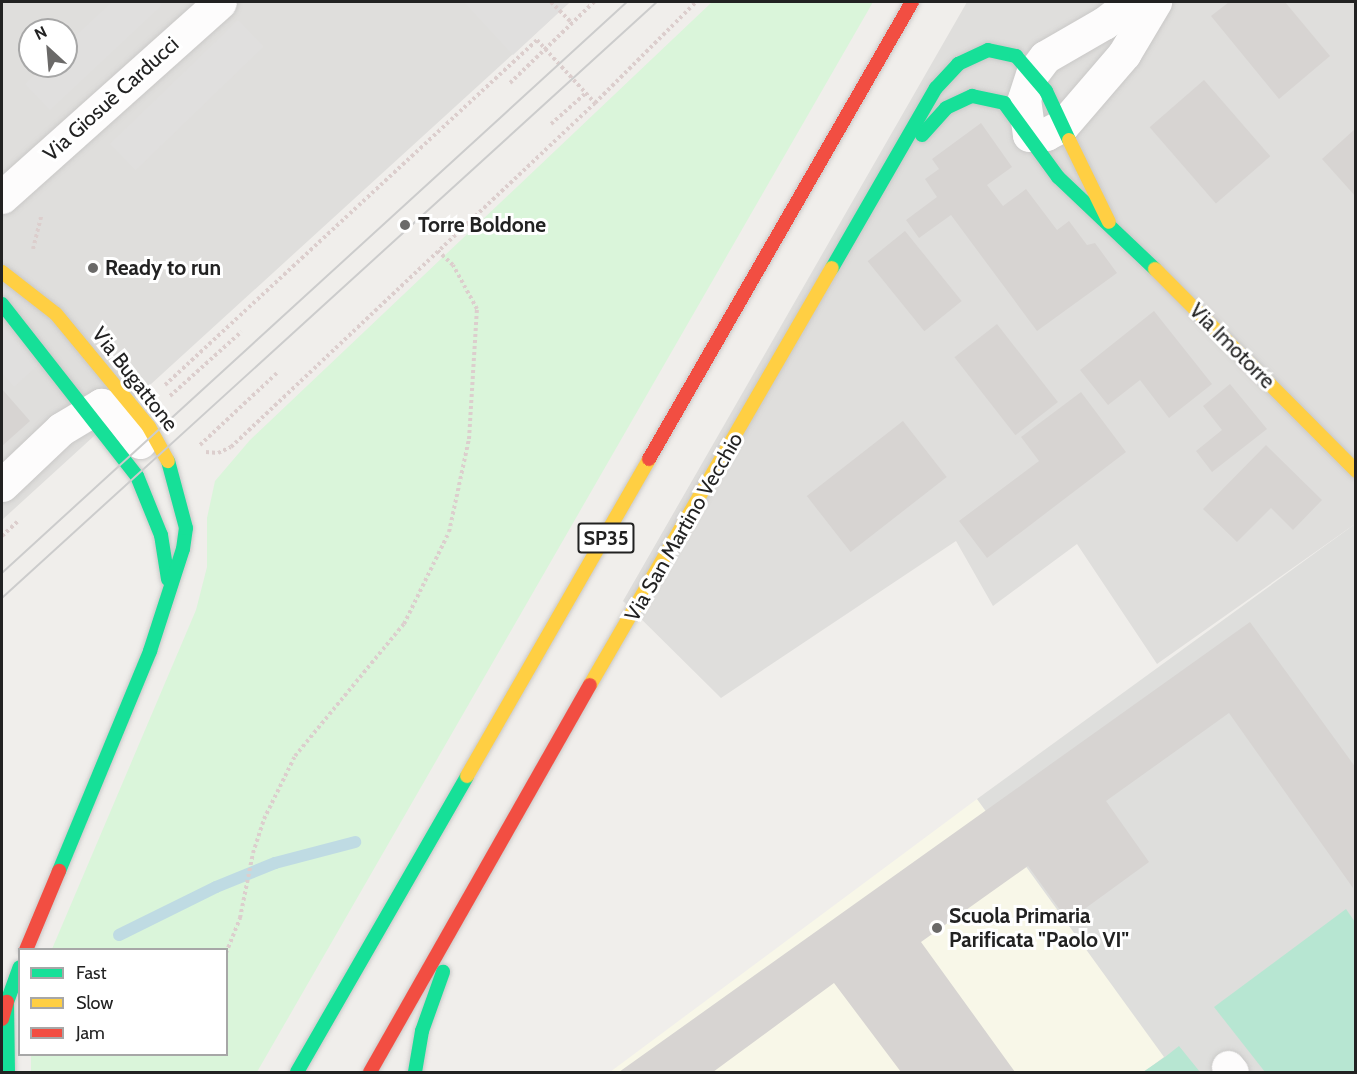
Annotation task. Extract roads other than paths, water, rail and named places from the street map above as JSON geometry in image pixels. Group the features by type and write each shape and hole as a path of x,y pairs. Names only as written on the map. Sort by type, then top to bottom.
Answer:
{"main road":[{"name":"SP35","path":"297,1072 912,2"},
{"name":"Via San Martino Vecchio","path":"474,885 893,167 936,88 958,64 988,50 1016,56 1046,91 1109,222"},
{"name":"Via San Martino Vecchio","path":"893,167 946,108 972,96 1004,103 1058,177 1109,222"},
{"name":"Via Imotorre","path":"1109,222 1356,471"},
{"name":"Via Bugattone","path":"2,272 56,314 154,435 173,471 186,528 183,549 150,651 27,948"},
{"path":"2,304 72,410 127,460 147,496 161,535 170,593"},
{"path":"370,1072 474,885"},
{"path":"415,1072 422,1031 474,885"},
{"path":"2,1019 18,972"},
{"path":"7,1002 8,1072"}],"street":[{"name":"Via Giosuè Carducci","path":"2,197 220,2"},
{"name":"Via San Martino Vecchio","path":"1029,135 1024,99 1032,74 1045,57 1104,23 1132,2"},
{"path":"1029,135 1046,134 1063,125 1124,54 1155,2"},
{"path":"2,485 72,410 101,405 114,409 138,440 171,504 183,549"}],"waterway":[{"path":"119,935 216,887 275,863 355,842"}],"tram line":[{"path":"2,573 627,2"},
{"path":"2,598 657,2"}],"place":[{"name":"Torre Boldone","path":"405,225"},
{"name":"Ready to run","path":"93,268"},
{"name":"Scuola Primaria Parificata \"Paolo VI\"","path":"937,928"}]}
